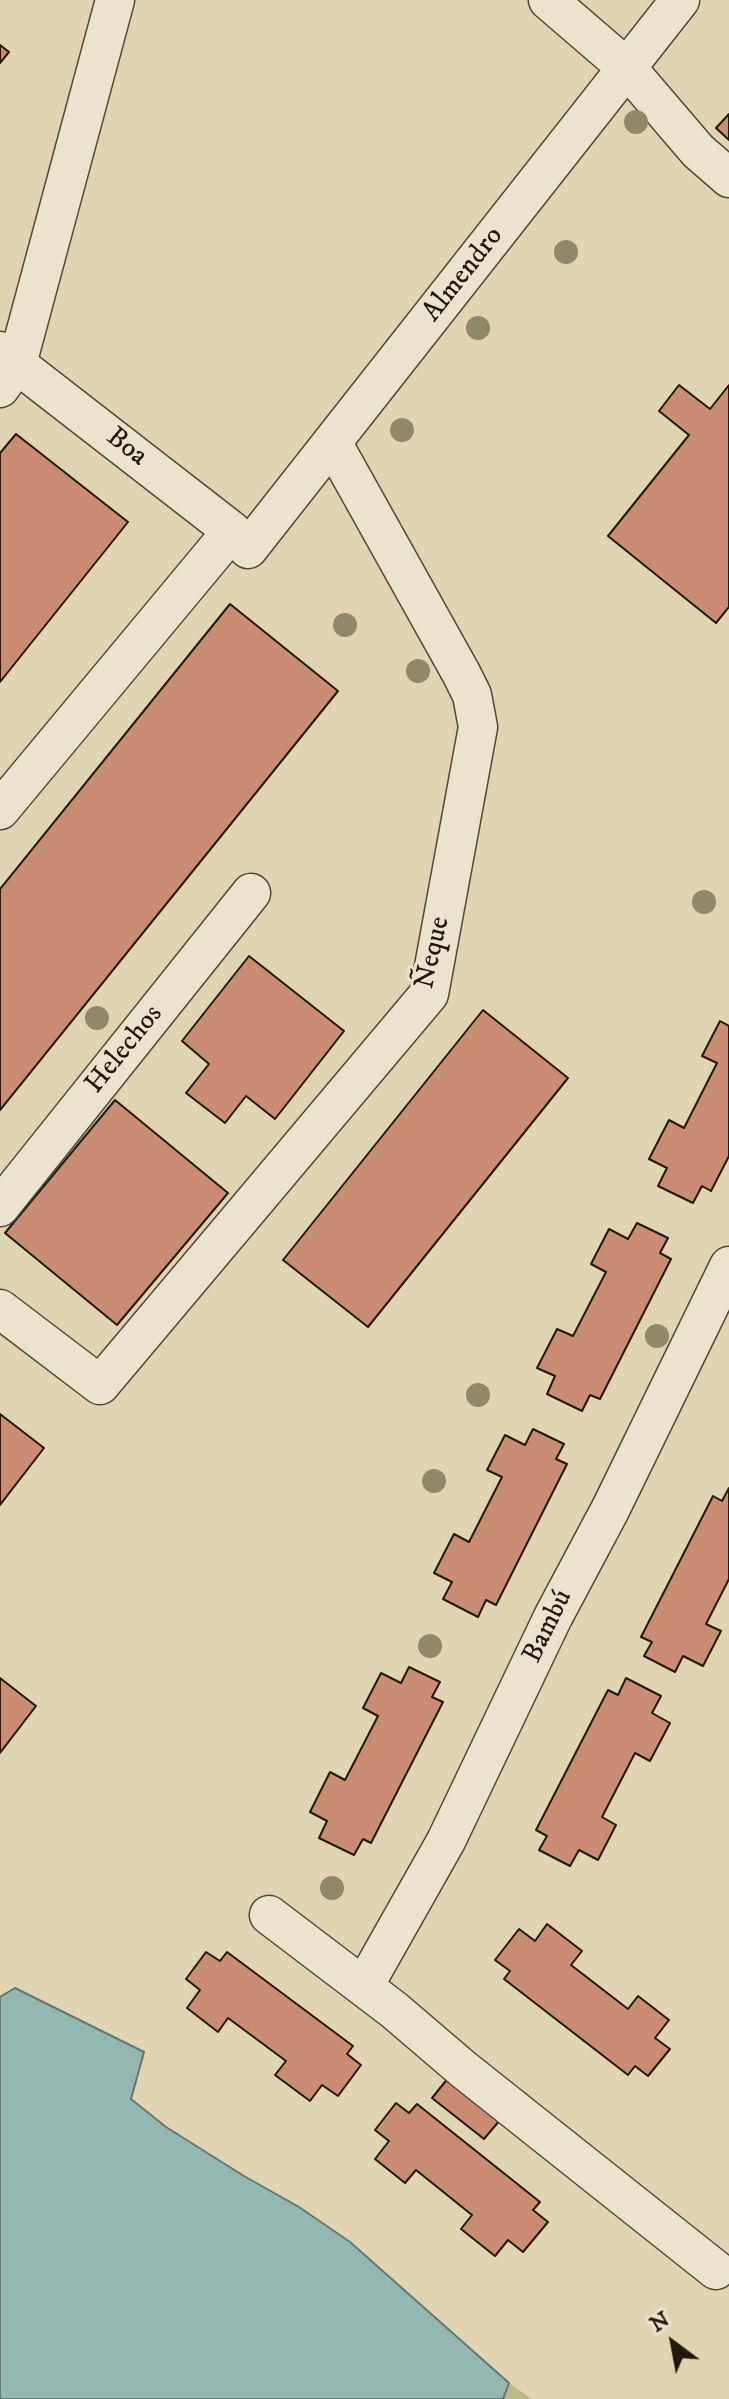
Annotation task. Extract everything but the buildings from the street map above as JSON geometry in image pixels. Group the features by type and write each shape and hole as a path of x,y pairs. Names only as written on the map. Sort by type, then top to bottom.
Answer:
{"lane":[{"path":"548,0 627,68 698,151 729,178"},
{"name":"Almendro","path":"0,810 240,540 332,442 680,0"},
{"path":"6,368 113,1"},
{"name":"Boa","path":"6,368 240,540"},
{"name":"Ñeque","path":"0,1309 100,1385 429,994 478,727 472,695 461,673 332,442"},
{"name":"Helechos","path":"0,1207 251,893"},
{"name":"Bambú","path":"364,1986 446,1841 553,1617 611,1508 729,1266"},
{"path":"269,1915 364,1986 463,2069 716,2270"}],"green space":[{"path":"509,2383 532,2399 503,2399"}],"water":[{"path":"15,1988 144,2052 131,2099 166,2127 299,2207 350,2242 509,2383 503,2399 0,2399 0,1997"}]}
